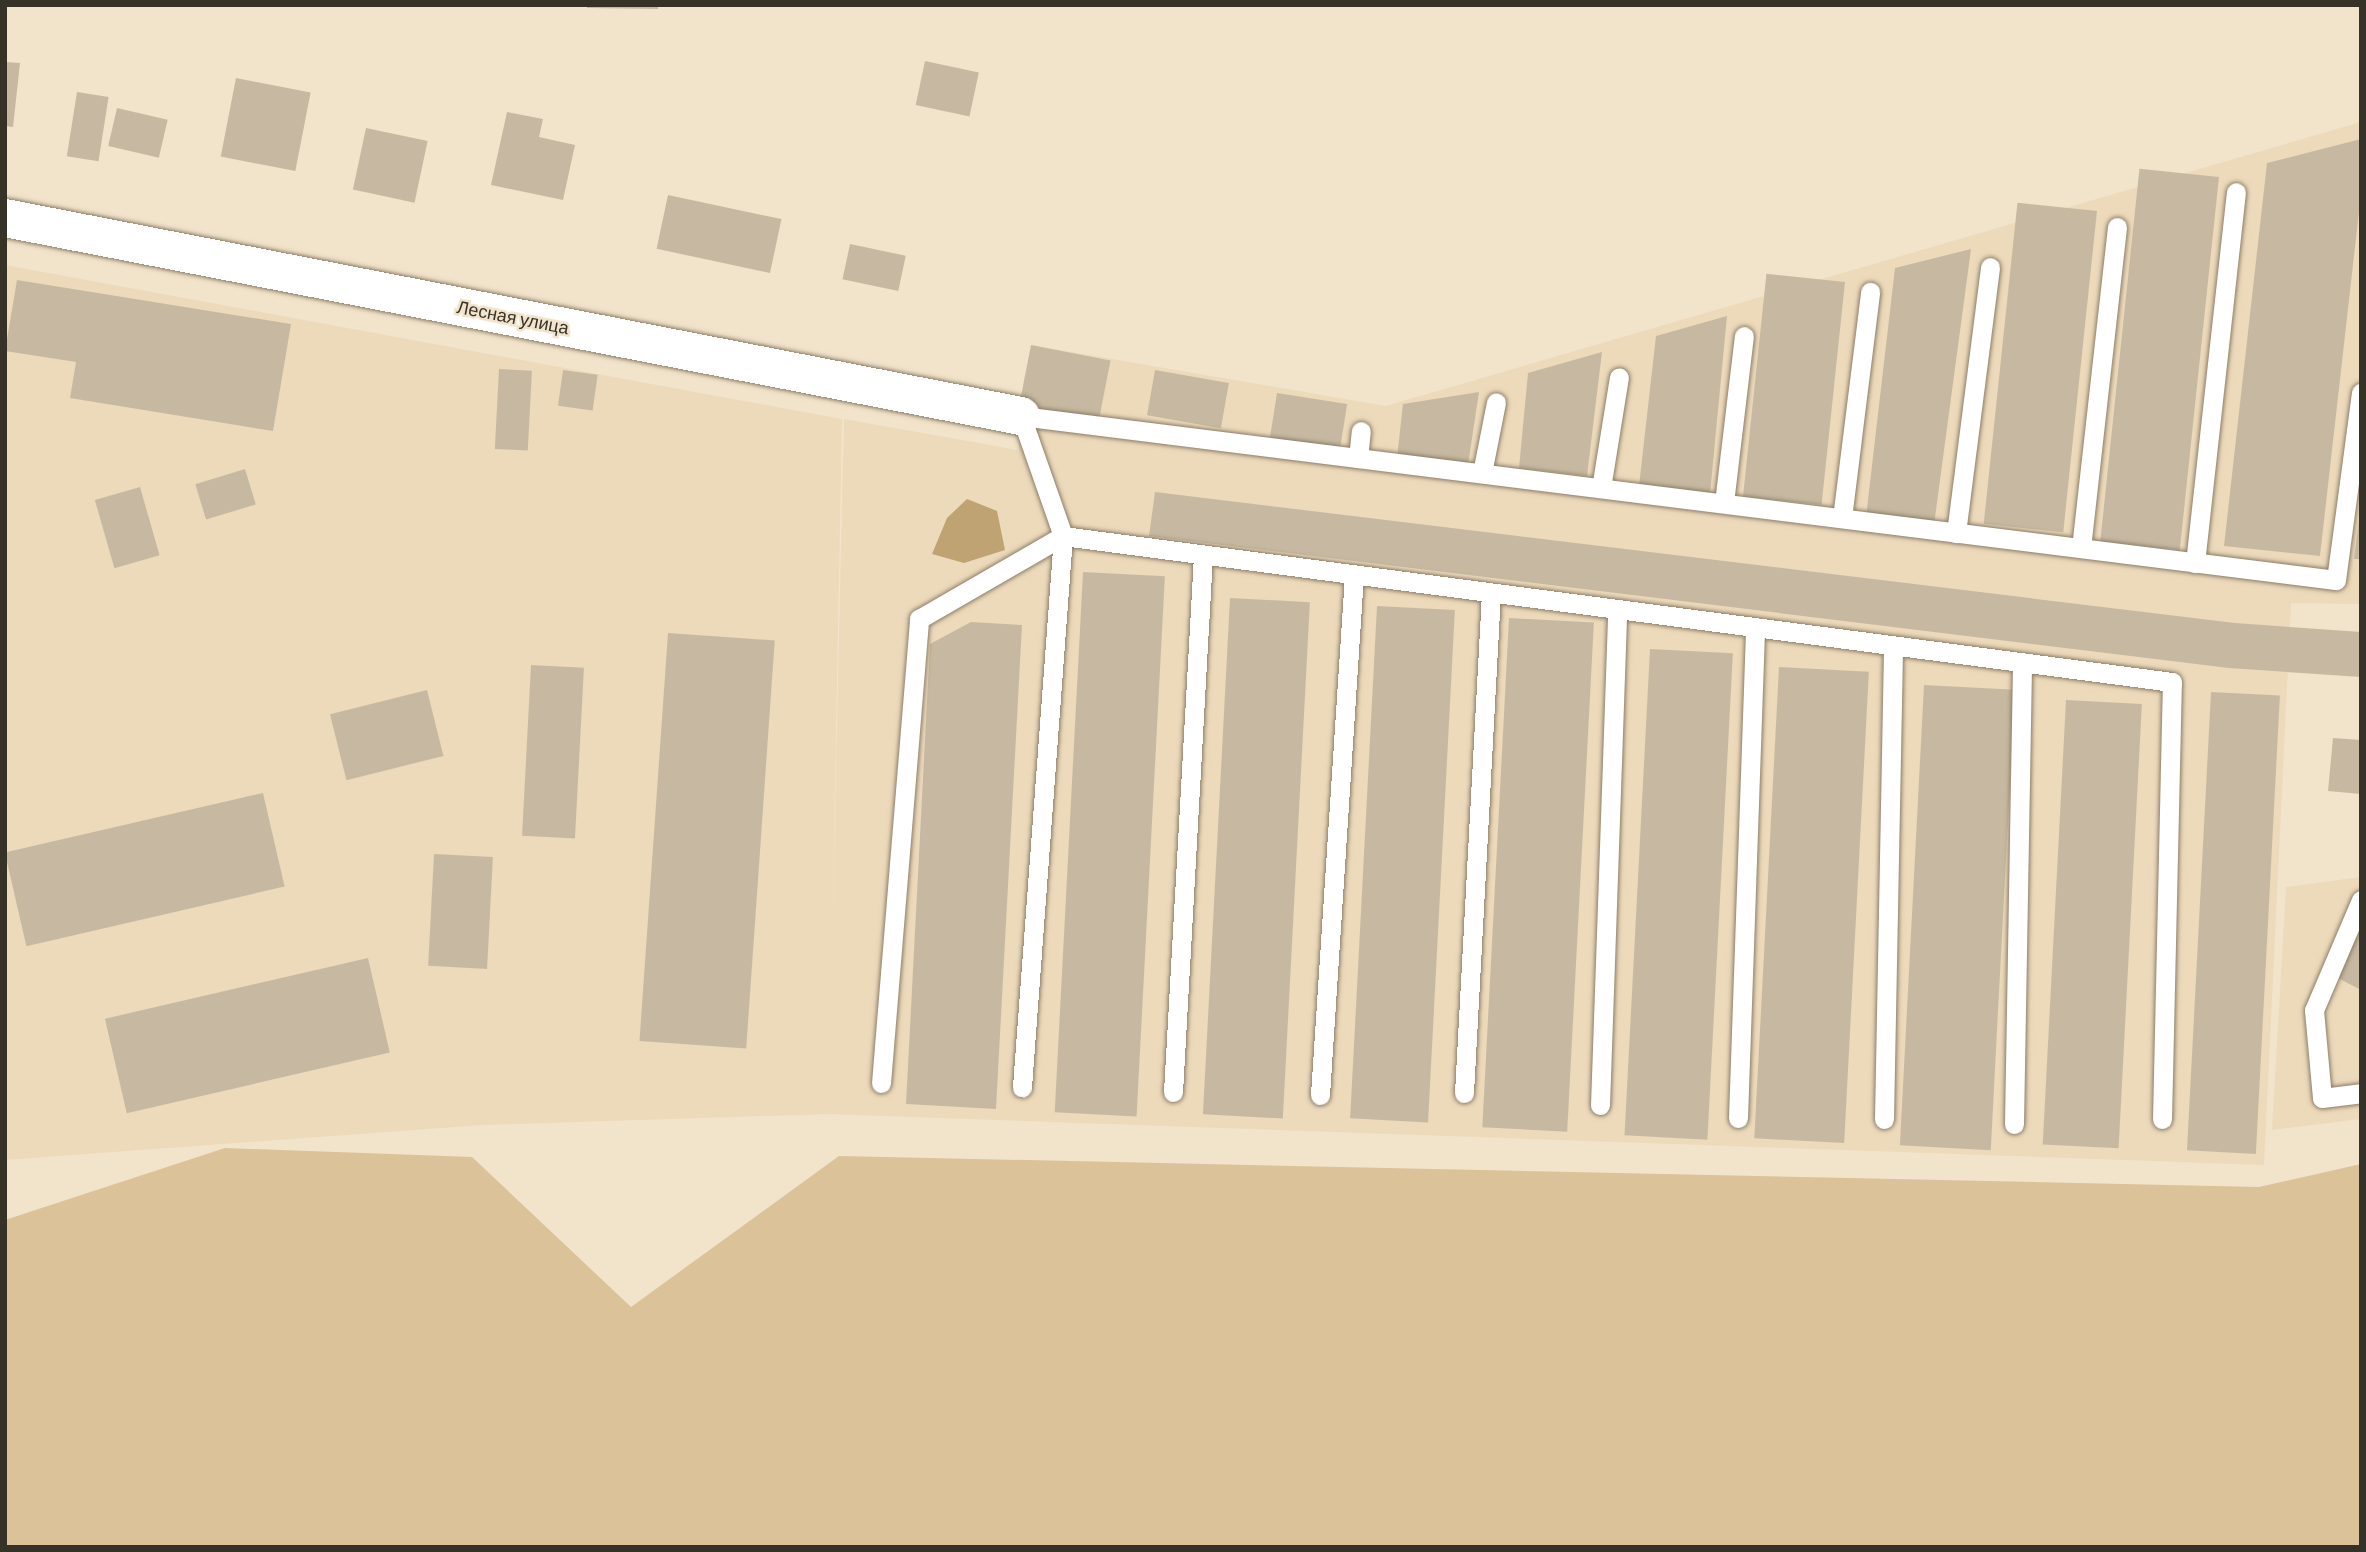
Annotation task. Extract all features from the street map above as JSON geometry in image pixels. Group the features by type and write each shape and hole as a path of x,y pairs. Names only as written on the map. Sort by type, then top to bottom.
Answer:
{"street":[{"name":"Лесная улица","path":"5,218 1021,416"}],"lane":[{"path":"2194,563 2236,192"},
{"path":"2081,548 2117,227"},
{"path":"1956,533 1990,267"},
{"path":"1842,518 1870,292"},
{"path":"1724,503 1744,336"},
{"path":"1601,488 1619,377"},
{"path":"1022,1087 1063,536 1021,416 2336,580 2361,393"},
{"path":"1482,473 1496,402"},
{"path":"1359,458 1361,431"},
{"path":"881,1083 919,619 1063,536 2172,682 2162,1119"},
{"path":"1173,1092 1203,555"},
{"path":"1320,1095 1354,575"},
{"path":"1464,1093 1491,593"},
{"path":"1600,1105 1618,609"},
{"path":"1738,1118 1755,628"},
{"path":"1884,1119 1893,646"},
{"path":"2014,1124 2022,662"},
{"path":"2361,900 2314,1010 2322,1098 2361,1093"}],"shaded area":[{"path":"2361,122 2361,604 2291,603 2264,1165 829,1114 483,1125 5,1160 5,265 842,419 832,942 844,419 1018,450 1031,345 1386,406"},
{"path":"967,499 997,511 1005,550 964,563 932,554 947,518"},
{"path":"2361,877 2361,1119 2272,1130 2286,887"},
{"path":"225,1148 472,1157 631,1307 839,1156 2259,1187 2361,1164 2361,1547 5,1547 5,1220"}],"building":[{"path":"587,5 658,5 658,9 587,8"},
{"path":"925,61 979,72 969,116 916,105"},
{"path":"5,62 20,63 13,127 5,126"},
{"path":"236,78 311,93 295,171 221,157"},
{"path":"77,92 109,97 98,161 67,156"},
{"path":"117,108 168,120 159,158 108,146"},
{"path":"507,112 543,119 539,137 575,145 563,200 491,185"},
{"path":"366,128 428,141 415,203 353,190"},
{"path":"2361,139 2361,194 2320,556 2224,546 2267,163"},
{"path":"2139,169 2219,177 2180,550 2100,542"},
{"path":"668,195 781,219 770,273 657,249"},
{"path":"2017,203 2097,211 2063,532 1984,524"},
{"path":"850,244 906,256 898,291 843,279"},
{"path":"1971,249 1934,525 1866,517 1895,268"},
{"path":"1766,274 1845,282 1822,505 1743,497"},
{"path":"17,280 291,324 273,431 70,398 76,362 5,351"},
{"path":"1727,316 1710,494 1639,486 1656,336"},
{"path":"1031,345 1111,360 1098,422 1019,407"},
{"path":"1602,352 1587,476 1519,468 1528,373"},
{"path":"499,369 532,371 528,451 495,449"},
{"path":"563,370 598,375 593,411 558,406"},
{"path":"1155,370 1229,383 1221,428 1147,415"},
{"path":"1479,392 1468,465 1397,458 1403,404"},
{"path":"1277,393 1347,404 1340,449 1270,437"},
{"path":"245,469 256,504 206,520 195,484"},
{"path":"140,487 160,555 114,568 95,500"},
{"path":"1155,492 2235,623 2361,632 2361,677 2229,668 1149,536"},
{"path":"2359,520 2361,559 2354,559"},
{"path":"1083,572 1165,576 1137,1117 1055,1112"},
{"path":"1230,598 1310,602 1283,1118 1203,1114"},
{"path":"1377,606 1455,610 1428,1122 1350,1118"},
{"path":"1509,618 1594,622 1567,1132 1482,1127"},
{"path":"971,622 1022,625 996,1109 906,1104 930,644"},
{"path":"668,633 775,640 746,1048 639,1041"},
{"path":"1650,649 1733,653 1707,1140 1625,1135"},
{"path":"531,665 584,668 575,839 522,836"},
{"path":"1779,667 1869,672 1844,1143 1754,1138"},
{"path":"1924,685 2015,690 1991,1150 1900,1145"},
{"path":"427,690 443,756 346,780 330,714"},
{"path":"2211,692 2280,696 2256,1154 2187,1150"},
{"path":"2066,700 2142,704 2119,1148 2043,1144"},
{"path":"2333,738 2361,740 2361,794 2328,791"},
{"path":"263,793 285,887 26,946 5,853"},
{"path":"434,854 493,857 487,969 428,966"},
{"path":"2361,927 2361,990 2336,977"},
{"path":"368,958 390,1053 127,1113 105,1019"}]}
